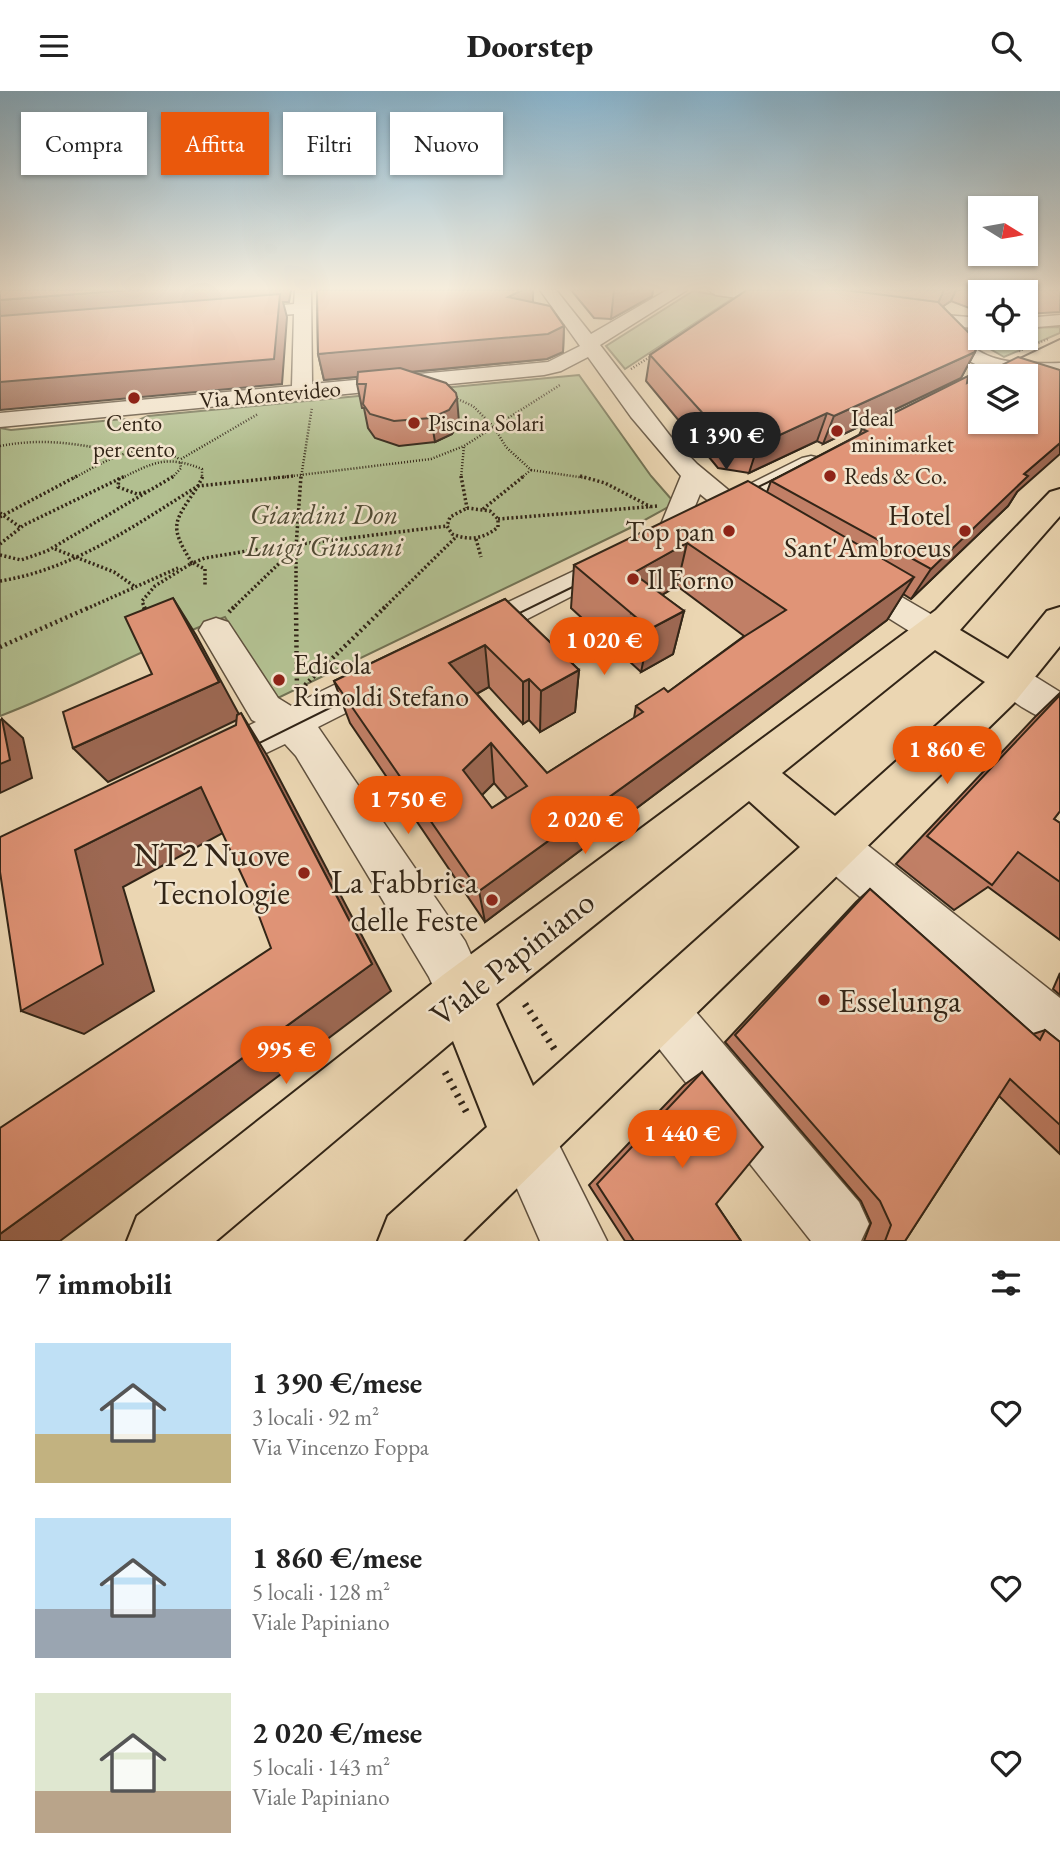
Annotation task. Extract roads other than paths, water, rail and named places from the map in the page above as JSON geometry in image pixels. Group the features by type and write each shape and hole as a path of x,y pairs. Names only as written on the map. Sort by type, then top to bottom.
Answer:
{"main road":[{"name":"Viale Papiniano","path":"162,1241 463,995 934,631 1058,502"},
{"path":"413,1241 499,1132 660,1009 835,847 1027,663 1060,620"},
{"path":"934,631 1010,679"},
{"path":"749,773 835,847"},
{"path":"463,995 499,1132"}],"street":[{"path":"305,344 307,397"},
{"path":"583,344 626,378 694,476 730,505 769,530"},
{"name":"Via Montevideo","path":"0,420 307,397 544,369 592,344"},
{"path":"962,344 983,364"},
{"path":"1017,364 1027,360 1060,357"},
{"path":"1038,366 1060,363"},
{"path":"1038,370 1060,369"},
{"path":"450,644 837,450"},
{"path":"671,534 694,476"},
{"path":"825,564 934,631"},
{"path":"219,624 265,709 290,724 310,744 447,959 463,995"},
{"path":"181,778 413,663"},
{"path":"1010,679 1060,710"},
{"path":"835,847 1060,1032"},
{"path":"660,1009 837,1224"},
{"path":"499,1132 558,1212 575,1241"}],"tram line":[{"path":"1007,364 1050,344"},
{"path":"742,495 789,472"},
{"path":"501,622 589,579"},
{"path":"241,752 360,693"}],"place":[{"name":"Cento per cento","path":"134,398"},
{"name":"Piscina Solari","path":"414,423"},
{"name":"Ideal minimarket","path":"837,431"},
{"name":"Reds & Co.","path":"830,476"},
{"name":"Top pan","path":"729,531"},
{"name":"Hotel Sant'Ambroeus","path":"965,531"},
{"name":"Il Forno","path":"633,579"},
{"name":"Edicola Rimoldi Stefano","path":"279,680"},
{"name":"NT2 Nuove Tecnologie","path":"304,873"},
{"name":"La Fabbrica delle Feste","path":"492,900"},
{"name":"Esselunga","path":"824,1000"}],"park label":[{"name":"Giardini Don Luigi Giussani","path":"324,530"}]}
